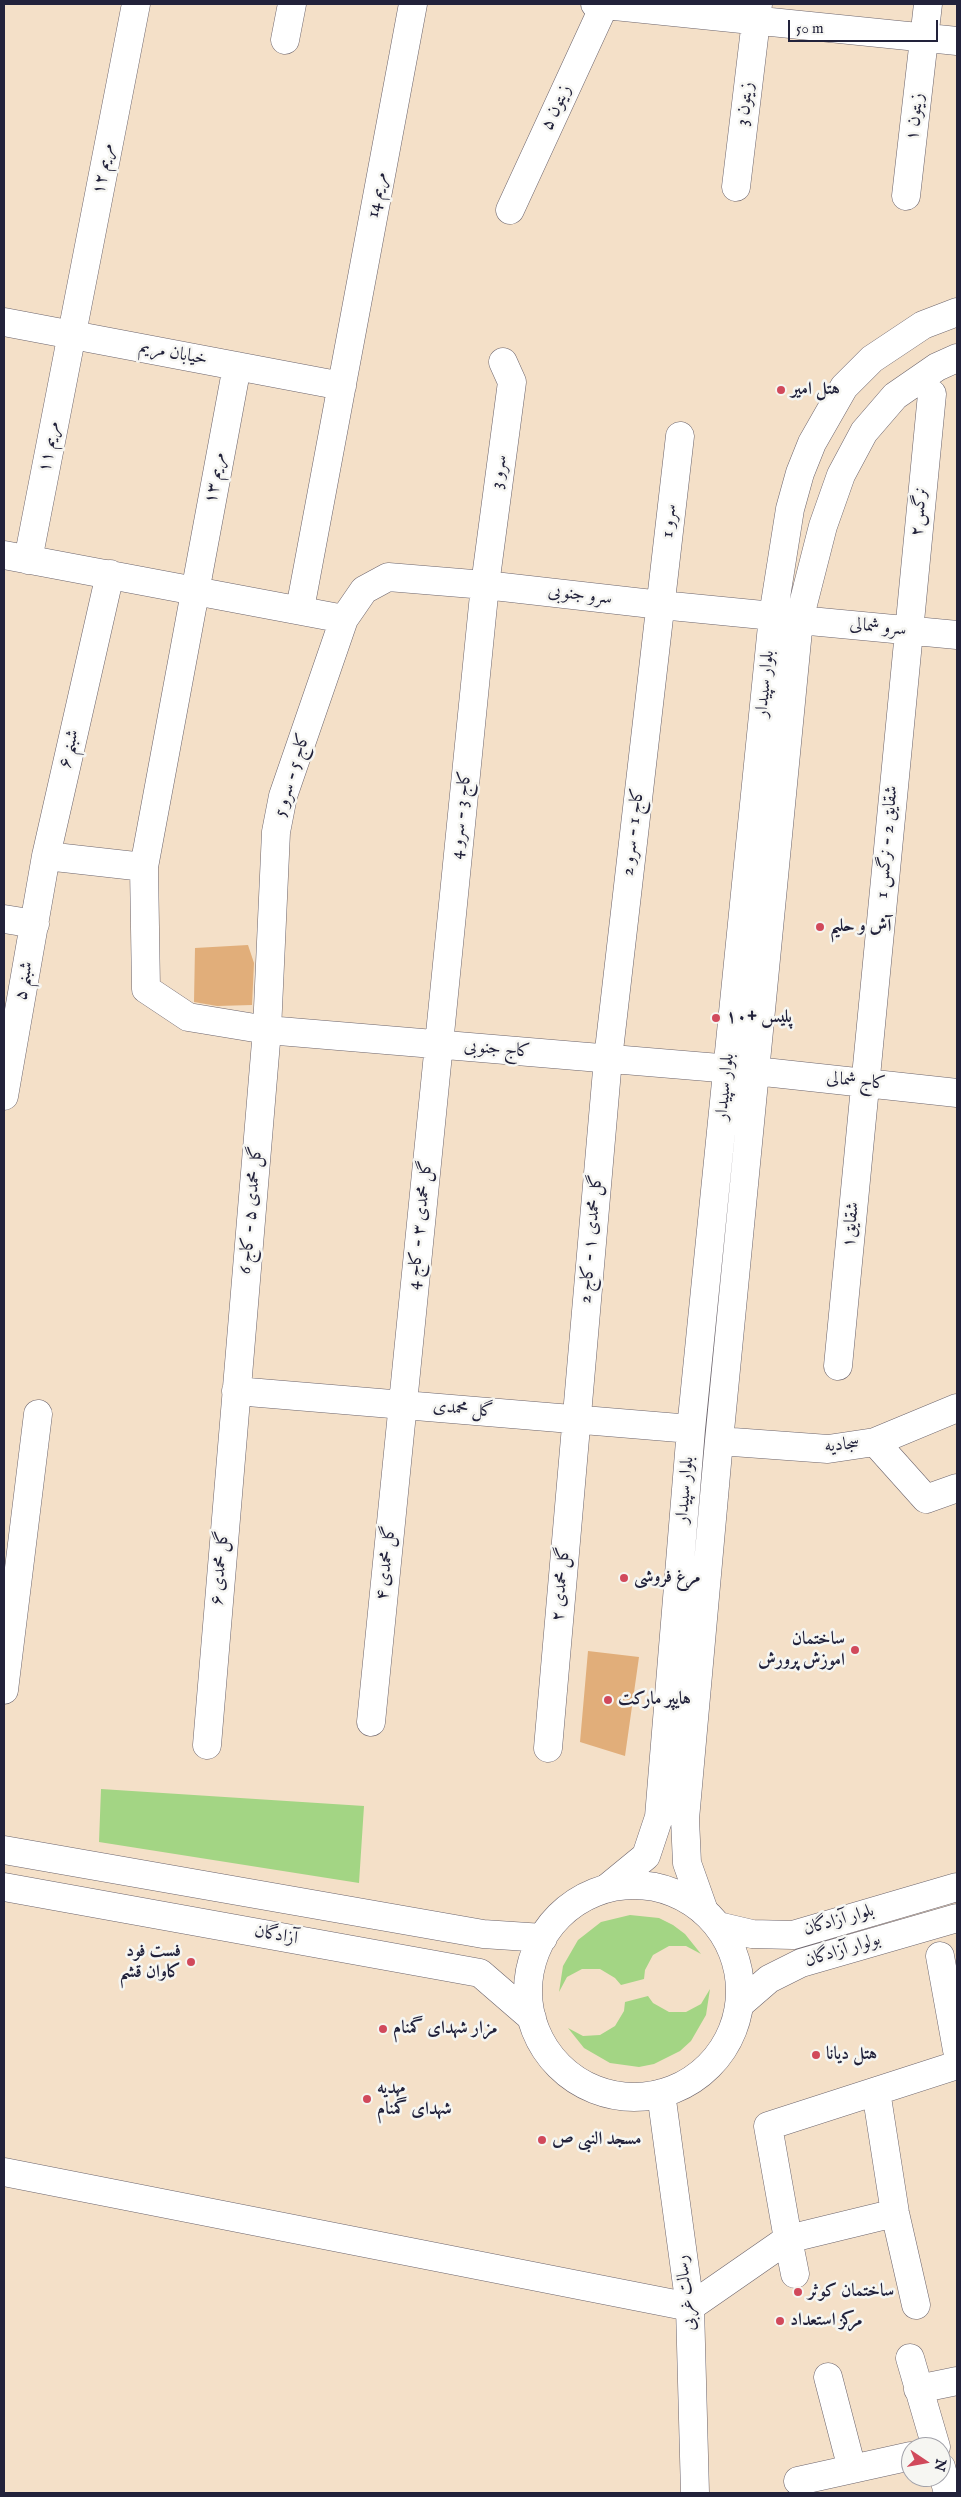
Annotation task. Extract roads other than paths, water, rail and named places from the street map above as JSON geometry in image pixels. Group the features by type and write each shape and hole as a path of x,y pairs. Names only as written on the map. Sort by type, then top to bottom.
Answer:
{"street":[{"name":"مریم ۱۲","path":"72,335 136,4"},
{"path":"286,40 292,4"},
{"name":"مریم 14","path":"300,609 413,4"},
{"name":"زیتون ۱","path":"906,196 926,38 928,4"},
{"path":"600,5 757,12 957,41"},
{"name":"زیتون ۵","path":"510,210 600,5"},
{"name":"زیتون 3","path":"736,187 757,12"},
{"name":"بلوار سپیدار","path":"532,2018 550,2055 564,2070 581,2083 600,2091 620,2096 641,2097 681,2086 714,2061 726,2044 734,2025 739,2005 740,1984 737,1964 729,1944 712,1919 687,1863 685,1819 755,1071 786,618 790,509 800,473 812,442 844,387 872,359 923,326 957,312"},
{"name":"خیابان مریم","path":"4,322 342,386"},
{"name":"مریم ۱۱","path":"16,557 72,335"},
{"name":"بلوار سپیدار","path":"608,1888 646,1856 659,1817 691,1429 727,1069 786,618 823,526 841,475 864,432 895,396 937,366 957,358"},
{"name":"سرو 3","path":"486,584 512,382 503,362"},
{"name":"مریم ۱۳","path":"144,867 237,366"},
{"name":"نرگس۲","path":"908,630 932,394"},
{"name":"سرو 1","path":"661,606 680,436"},
{"path":"16,557 300,609 344,619"},
{"name":"شبنم ۶","path":"35,924 46,856 110,574"},
{"name":"سرو جنوبی","path":"388,577 486,584 661,606 786,618"},
{"name":"کاج 5 - سرو 5","path":"267,1030 276,832 284,796 344,619 364,590 388,577"},
{"name":"کاج 3 - سرو 4","path":"439,1045 486,584"},
{"name":"کاج 1 - سرو 2","path":"608,1059 661,606"},
{"name":"سرو شمالی","path":"786,618 957,635"},
{"name":"شقایق 2 - نرگس 1","path":"866,1083 908,630"},
{"path":"46,856 144,867"},
{"name":"کاج جنوبی","path":"144,867 146,989 188,1017 267,1030 727,1069"},
{"path":"4,919 35,924"},
{"name":"شبنم ۵","path":"4,1096 35,924"},
{"name":"گل محمدی ۵ - کاج 6","path":"236,1390 267,1030"},
{"name":"گل محمدی ۳ - کاج 4","path":"403,1405 439,1045"},
{"name":"گل محمدی ۱ - کاج 2","path":"576,1420 608,1059"},
{"name":"کاج شمالی","path":"727,1069 957,1093"},
{"name":"شقایق۱","path":"838,1366 866,1083"},
{"name":"گل محمدی","path":"236,1390 691,1429"},
{"name":"گل محمدی ۶","path":"207,1745 236,1390"},
{"name":"گل محمدی ۴","path":"371,1722 403,1405"},
{"name":"سجادیه","path":"719,1441 828,1449 875,1442 957,1408"},
{"path":"4,1690 7,1641 38,1414"},
{"name":"گل محمدی ۲","path":"548,1748 576,1420"},
{"path":"875,1442 926,1499 957,1488"},
{"path":"4,1850 483,1934 543,1938"},
{"path":"532,2018 529,1998 530,1976 534,1956 555,1920 570,1906 588,1895 628,1884 655,1887 688,1899 712,1919"},
{"name":"آزادگان","path":"4,1887 480,1973 532,2018"},
{"name":"بلوار آزادگان","path":"712,1919 752,1934 793,1934 957,1887"},
{"name":"بولوار آزادگان","path":"739,2005 769,1980 801,1963 957,1918"},
{"path":"940,1956 957,2050"},
{"path":"795,2274 768,2126 957,2065"},
{"path":"876,2091 895,2213 916,2305"},
{"name":"رسالت غربی","path":"661,2093 690,2307 695,2493"},
{"path":"4,2172 690,2307 788,2239 895,2213"},
{"path":"910,2358 933,2437"},
{"path":"828,2377 852,2469"},
{"path":"918,2389 957,2381"},
{"path":"798,2481 901,2458"}],"place":[{"name":"هتل امیر","path":"781,390"},
{"name":"آش و حلیم","path":"820,927"},
{"name":"پلیس +۱۰","path":"716,1018"},
{"name":"مرغ فروشی","path":"624,1578"},
{"name":"ساختمان اموزش پرورش","path":"855,1650"},
{"name":"هایپر مارکت","path":"608,1700"},
{"name":"فست فود كاوان قشم","path":"191,1962"},
{"name":"مزار شهدای گمنام","path":"383,2029"},
{"name":"هتل دیانا","path":"816,2055"},
{"name":"مهدیه شهدای گمنام","path":"367,2099"},
{"name":"مسجد النبی ص","path":"542,2140"},
{"name":"ساختمان کوثر","path":"798,2292"},
{"name":"مرکز استعداد","path":"780,2321"}]}
